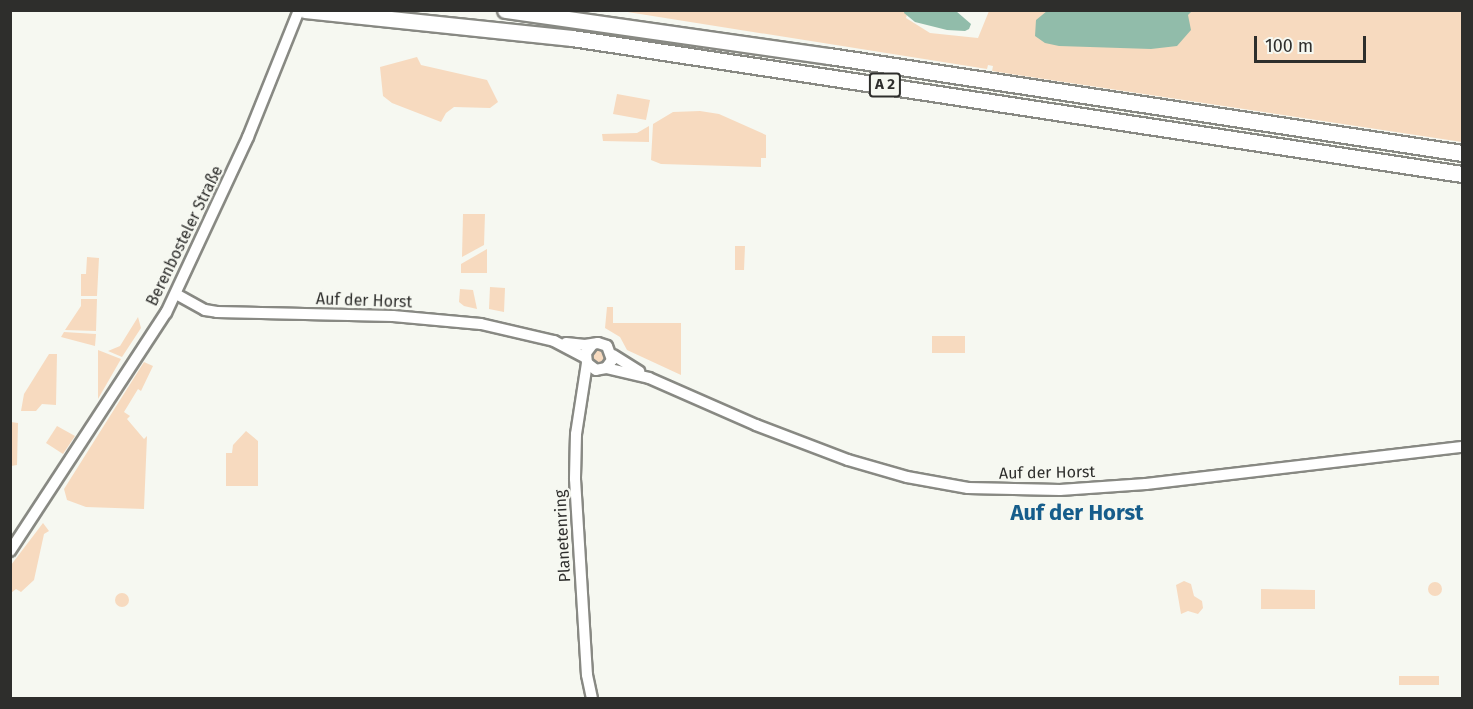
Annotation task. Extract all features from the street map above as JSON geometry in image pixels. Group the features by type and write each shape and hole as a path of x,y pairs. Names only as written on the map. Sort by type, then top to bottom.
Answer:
{"highway":[{"name":"A 2","path":"305,10 572,38 1462,174"},
{"name":"A 2","path":"505,10 829,56 1462,153"}],"street":[{"name":"Berenbosteler Straße","path":"10,551 176,294 248,137 299,10"},
{"name":"Auf der Horst","path":"176,294 189,303 211,311 447,320 511,329 554,341 592,345"},
{"name":"Auf der Horst","path":"554,341 586,361"},
{"path":"598,343 608,346 613,355 603,369 591,367 586,361 588,348 598,343"},
{"name":"Auf der Horst","path":"613,355 649,378 819,450 908,477 968,488 1060,490 1146,484 1462,447"},
{"name":"Planetenring","path":"586,361 576,434 574,478 587,675 592,699"},
{"name":"Auf der Horst","path":"603,369 649,378"},
{"name":"Planetenring","path":"583,396 603,369"},
{"name":"Planetenring","path":"585,699 587,675"}],"shaded area":[{"path":"615,10 908,11 906,18 930,33 978,38 989,11 1462,11 1462,142 992,71 993,66 988,65 987,69"},
{"path":"905,10 956,11 971,24 965,31 947,30 915,22 904,13"},
{"path":"1047,11 1192,11 1188,15 1191,30 1177,46 1151,49 1059,46 1045,43 1035,36 1036,20"},
{"path":"417,57 421,65 487,80 498,102 490,108 454,107 446,113 441,122 392,103 383,96 380,67"},
{"path":"617,94 650,100 646,120 613,114"},
{"path":"700,111 719,114 766,135 766,158 761,158 761,167 661,164 651,160 653,124 673,112"},
{"path":"649,126 649,142 603,141 602,134 637,133"},
{"path":"463,214 485,214 484,245 462,257"},
{"path":"735,246 745,246 744,270 735,270"},
{"path":"487,249 487,273 461,273 461,264"},
{"path":"87,257 99,258 97,296 81,296 81,274 86,274"},
{"path":"490,287 505,288 504,312 489,309"},
{"path":"460,289 473,290 477,309 464,306 459,302"},
{"path":"81,299 97,299 96,331 65,330 81,306"},
{"path":"607,307 613,307 613,323 681,323 681,375 627,350 620,337 605,328"},
{"path":"138,317 141,328 122,357 108,351 120,346"},
{"path":"64,332 96,334 95,346 61,337"},
{"path":"932,336 965,336 965,353 932,353"},
{"path":"599,348 605,350 607,356 605,362 599,364 593,362 591,356 593,350"},
{"path":"98,350 121,359 98,399"},
{"path":"49,354 57,354 56,405 42,404 36,411 21,411 24,394"},
{"path":"144,362 153,366 141,391 138,389 124,412 130,416 127,419 144,439 147,436 144,509 86,507 67,500 64,489"},
{"path":"11,422 18,423 17,465 11,466"},
{"path":"57,426 75,436 63,454 46,443"},
{"path":"246,431 258,441 258,486 226,486 226,453 232,453 233,445"},
{"path":"43,523 49,531 44,534 34,580 21,592 16,589 11,593 11,565"},
{"path":"1184,581 1191,584 1194,596 1202,601 1203,608 1198,614 1188,611 1181,614 1176,585"},
{"path":"1435,582 1440,584 1442,589 1440,594 1435,596 1430,594 1428,589 1430,584"},
{"path":"1261,589 1315,590 1315,609 1261,609"},
{"path":"119,593 125,593 129,600 125,607 119,607 115,603 115,597"},
{"path":"1399,676 1439,676 1439,685 1399,685"}],"district":[{"name":"Auf der Horst","path":"1077,513"}]}
